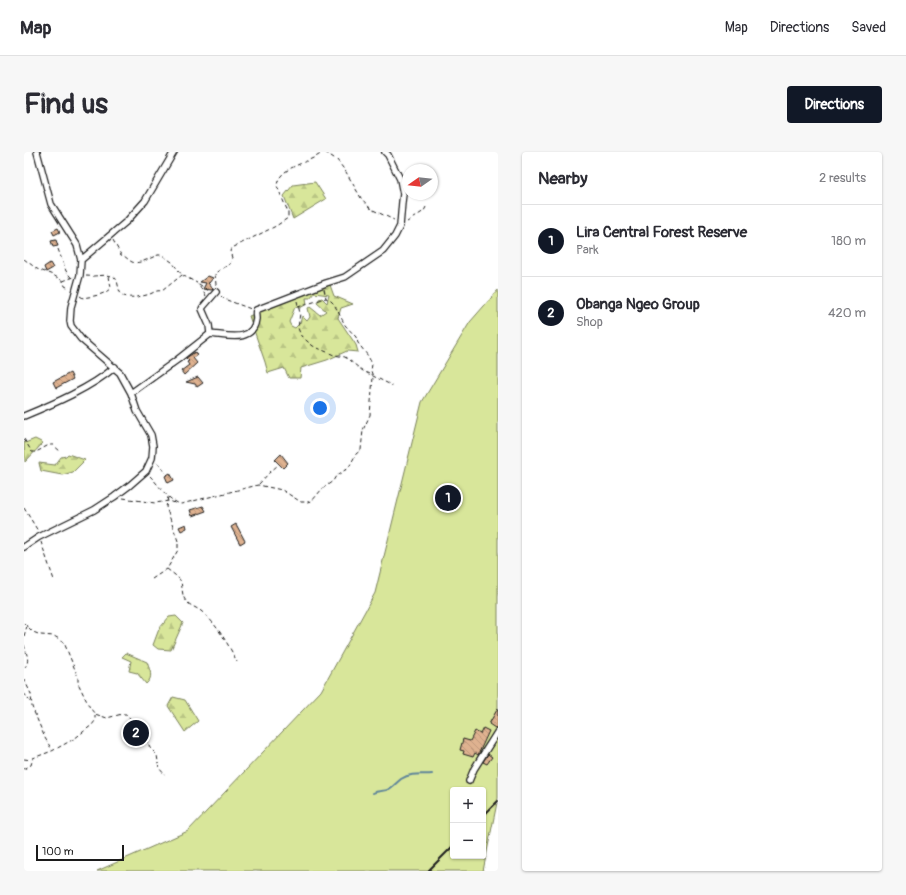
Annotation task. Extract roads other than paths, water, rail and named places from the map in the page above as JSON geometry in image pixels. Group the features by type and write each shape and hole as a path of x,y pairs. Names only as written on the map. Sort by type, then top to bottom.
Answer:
{"street":[{"path":"24,547 94,510 130,485 146,471 152,458 153,440 120,373 115,367 90,348 73,330 70,321 82,260 77,245 51,204 37,152"},
{"path":"82,260 127,221 145,201 174,152"},
{"path":"131,393 210,334 237,337 245,335 254,325 256,319 255,311 323,284 351,275 371,258 383,251 395,236 400,226 403,194 401,183 388,155 385,152"},
{"path":"210,334 209,325 202,309 216,292"},
{"path":"24,416 56,402 96,381 115,367"},
{"path":"469,781 474,769 498,731"}],"waterway":[{"path":"373,793 389,789 401,779 409,775 432,774"}],"railway":[{"path":"486,813 498,801"},
{"path":"428,871 450,849"}],"place":[{"name":"Lira Central Forest Reserve","path":"448,498"},
{"name":"Obanga Ngeo Group","path":"136,733"}]}
